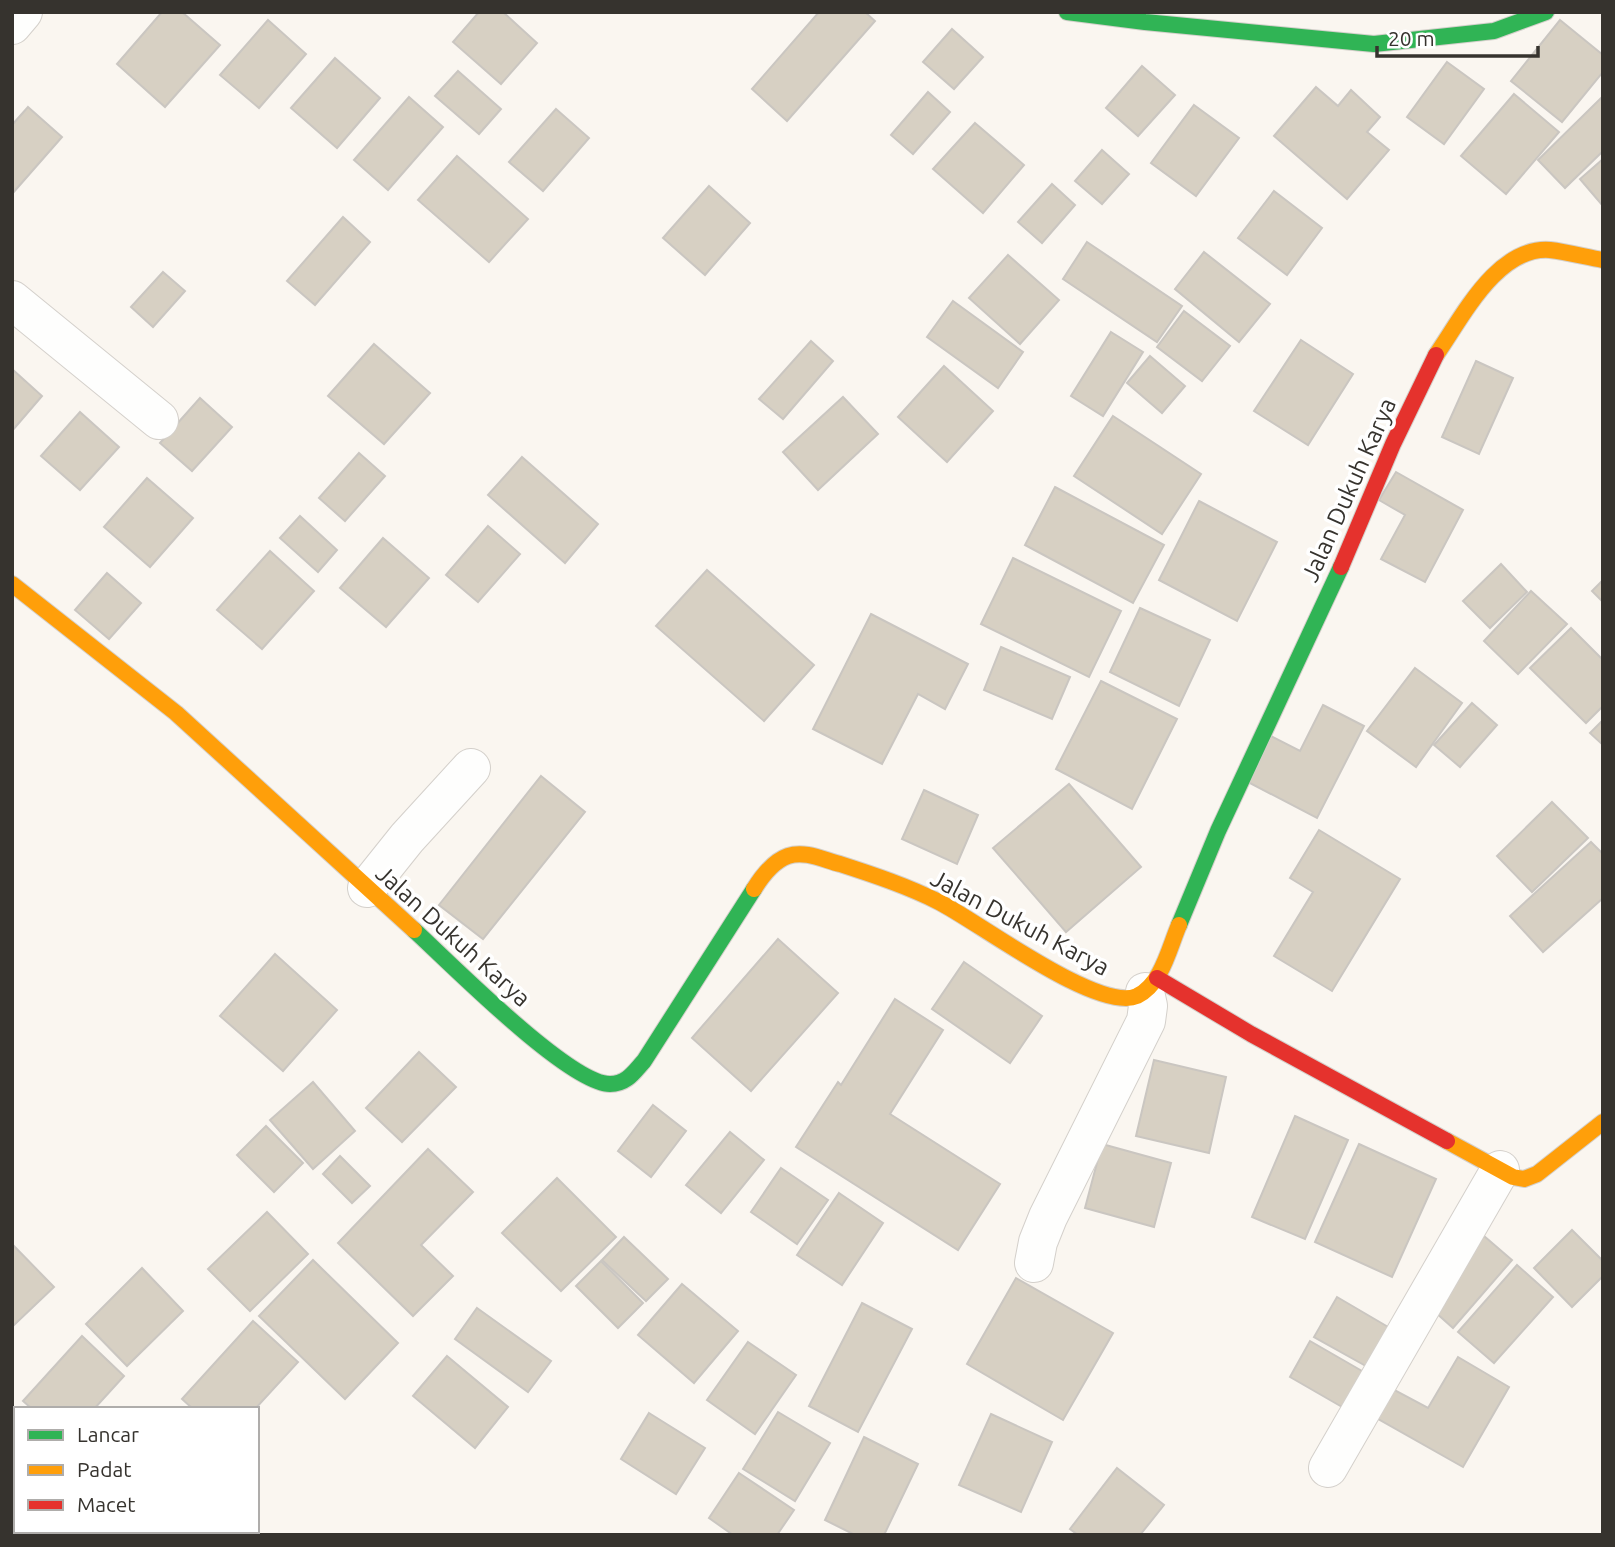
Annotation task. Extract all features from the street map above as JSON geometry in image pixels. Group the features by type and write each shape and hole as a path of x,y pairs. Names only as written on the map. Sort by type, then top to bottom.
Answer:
{"street":[{"path":"12,25 23,12"},
{"path":"1067,12 1374,44 1494,31 1546,12"},
{"name":"Jalan Dukuh Karya","path":"12,584 176,713 537,1042 580,1074 602,1085 626,1081 645,1061 758,883 778,861 792,855 810,856 870,873 951,908 1052,971 1082,986 1128,999 1151,985 1218,831 1359,528 1393,444 1433,360 1489,280 1515,258 1524,253 1548,250 1603,260"},
{"path":"12,300 159,420"},
{"path":"366,888 471,768"},
{"path":"1034,1263 1038,1242 1053,1206 1146,1021 1151,985 1251,1034 1513,1177 1524,1179 1537,1174 1603,1122"},
{"path":"1328,1468 1500,1170"}],"building":[{"path":"162,12 182,12 220,45 165,107 117,64"},
{"path":"479,12 503,12 537,43 501,84 453,42"},
{"path":"819,12 865,12 875,21 787,121 752,89"},
{"path":"268,20 306,54 259,108 220,75"},
{"path":"1560,20 1603,55 1603,72 1562,122 1511,81"},
{"path":"952,29 983,57 954,89 923,62"},
{"path":"335,58 380,98 337,148 291,108"},
{"path":"1447,62 1484,89 1444,144 1407,117"},
{"path":"1142,66 1175,95 1138,136 1106,108"},
{"path":"458,71 501,109 479,134 435,96"},
{"path":"1316,87 1338,106 1351,90 1380,117 1367,132 1389,150 1347,199 1274,136"},
{"path":"928,92 950,112 913,154 891,135"},
{"path":"1514,94 1559,132 1506,194 1461,156"},
{"path":"409,97 443,127 388,190 354,160"},
{"path":"1602,97 1603,151 1565,188 1538,160"},
{"path":"1194,105 1239,138 1196,196 1151,163"},
{"path":"28,107 62,137 12,194 12,125"},
{"path":"556,109 589,138 543,191 509,162"},
{"path":"975,123 1024,165 983,213 933,169"},
{"path":"1102,150 1129,174 1102,204 1075,181"},
{"path":"457,156 528,219 489,262 418,200"},
{"path":"1603,159 1603,206 1580,179"},
{"path":"1052,184 1075,205 1042,243 1018,222"},
{"path":"709,186 750,223 705,275 663,238"},
{"path":"1274,191 1322,228 1287,275 1238,238"},
{"path":"343,217 370,242 315,305 287,281"},
{"path":"1087,242 1182,306 1157,342 1063,279"},
{"path":"1204,252 1270,304 1239,342 1175,289"},
{"path":"1008,255 1059,300 1020,344 969,298"},
{"path":"163,272 185,291 153,327 131,307"},
{"path":"953,301 1023,352 998,388 927,337"},
{"path":"1184,311 1230,346 1202,381 1157,347"},
{"path":"1111,332 1143,352 1103,416 1071,396"},
{"path":"1301,340 1353,374 1308,445 1254,411"},
{"path":"811,341 833,361 783,419 759,399"},
{"path":"374,344 430,393 384,444 328,396"},
{"path":"1150,356 1185,386 1162,413 1127,383"},
{"path":"1476,361 1513,378 1479,454 1442,437"},
{"path":"944,366 993,411 947,462 898,417"},
{"path":"12,369 42,396 12,431"},
{"path":"843,397 878,434 818,490 783,452"},
{"path":"200,398 232,427 192,471 160,443"},
{"path":"80,412 119,447 80,490 41,456"},
{"path":"1113,416 1201,474 1162,534 1074,476"},
{"path":"359,453 385,476 345,521 319,498"},
{"path":"522,457 598,524 565,563 488,495"},
{"path":"1396,472 1463,510 1425,582 1381,559 1405,515 1379,500"},
{"path":"147,478 193,518 150,567 104,527"},
{"path":"1055,487 1164,545 1133,603 1025,545"},
{"path":"1199,501 1277,542 1237,621 1159,580"},
{"path":"300,516 337,550 318,572 280,538"},
{"path":"488,526 520,554 478,602 446,575"},
{"path":"383,538 429,578 386,627 340,588"},
{"path":"270,551 314,591 262,649 217,610"},
{"path":"1013,558 1121,611 1089,677 981,624"},
{"path":"1501,564 1527,592 1490,628 1463,601"},
{"path":"707,570 814,665 764,721 656,626"},
{"path":"107,573 141,603 109,639 75,610"},
{"path":"1603,580 1603,602 1592,591"},
{"path":"1531,591 1567,624 1518,674 1484,641"},
{"path":"1140,608 1210,640 1179,706 1110,672"},
{"path":"871,614 968,664 945,709 918,694 882,764 813,729"},
{"path":"1571,628 1603,660 1603,706 1586,723 1530,668"},
{"path":"1001,647 1070,677 1052,719 984,690"},
{"path":"1415,668 1462,703 1416,767 1367,731"},
{"path":"1101,681 1177,719 1132,809 1056,769"},
{"path":"1472,703 1497,725 1460,767 1434,745"},
{"path":"1323,705 1364,726 1317,818 1248,782 1271,736 1300,751"},
{"path":"1603,720 1603,745 1590,733"},
{"path":"541,776 585,812 483,939 439,905"},
{"path":"1069,784 1141,867 1066,932 993,848"},
{"path":"924,790 978,815 957,864 902,839"},
{"path":"1552,802 1588,838 1532,892 1497,856"},
{"path":"1319,830 1400,879 1332,991 1274,956 1313,892 1290,878"},
{"path":"1591,842 1603,854 1603,898 1543,952 1510,916"},
{"path":"778,939 838,993 751,1091 692,1038"},
{"path":"275,954 337,1010 283,1071 220,1016"},
{"path":"964,962 1042,1016 1010,1063 932,1009"},
{"path":"895,999 943,1030 890,1114 1000,1184 958,1250 796,1147 838,1082 841,1085"},
{"path":"419,1052 456,1087 402,1142 366,1108"},
{"path":"1154,1060 1226,1077 1209,1153 1136,1136"},
{"path":"313,1082 355,1131 313,1169 270,1120"},
{"path":"653,1105 686,1131 651,1177 618,1151"},
{"path":"1295,1116 1348,1140 1305,1239 1252,1217"},
{"path":"266,1126 303,1163 274,1192 237,1155"},
{"path":"730,1132 764,1160 721,1213 686,1185"},
{"path":"1102,1144 1171,1163 1154,1227 1085,1208"},
{"path":"1359,1144 1436,1179 1392,1277 1315,1242"},
{"path":"428,1149 473,1192 421,1245 453,1276 413,1316 338,1243"},
{"path":"340,1156 370,1186 352,1203 323,1174"},
{"path":"781,1168 828,1200 797,1244 751,1212"},
{"path":"557,1178 616,1237 561,1291 502,1233"},
{"path":"839,1193 883,1223 842,1285 797,1255"},
{"path":"267,1212 308,1254 250,1311 208,1269"},
{"path":"1572,1230 1603,1261 1603,1276 1572,1307 1534,1268"},
{"path":"1484,1236 1512,1260 1453,1328 1426,1304"},
{"path":"624,1237 668,1279 646,1301 602,1260"},
{"path":"12,1244 54,1287 12,1327"},
{"path":"313,1260 398,1343 345,1399 259,1316"},
{"path":"601,1261 643,1303 618,1328 576,1286"},
{"path":"1517,1265 1553,1297 1494,1363 1458,1332"},
{"path":"142,1268 183,1311 127,1366 86,1324"},
{"path":"1016,1278 1113,1333 1063,1420 967,1364"},
{"path":"682,1284 738,1331 694,1383 638,1335"},
{"path":"1337,1297 1395,1331 1373,1370 1314,1337"},
{"path":"862,1303 912,1329 858,1432 809,1406"},
{"path":"477,1308 551,1361 528,1392 455,1339"},
{"path":"253,1321 298,1362 257,1407 191,1407 182,1399"},
{"path":"82,1336 124,1376 96,1407 30,1407 23,1401"},
{"path":"1310,1341 1369,1375 1349,1411 1290,1377"},
{"path":"748,1342 796,1375 755,1434 707,1400"},
{"path":"447,1356 508,1407 475,1448 413,1396"},
{"path":"1458,1357 1509,1387 1463,1467 1373,1416 1389,1387 1428,1408"},
{"path":"778,1412 830,1443 795,1501 743,1469"},
{"path":"649,1413 705,1448 676,1494 621,1459"},
{"path":"991,1414 1052,1442 1021,1512 959,1485"},
{"path":"864,1437 918,1464 884,1535 855,1535 825,1520"},
{"path":"1117,1468 1164,1505 1140,1535 1078,1535 1070,1529"},
{"path":"739,1473 794,1510 777,1535 733,1535 709,1518"}],"traffic: fast":[{"path":"1067,12 1374,44 1494,31 1546,12"},
{"path":"1179,925 1218,831 1341,567"},
{"path":"414,930 539,1044 591,1079 610,1084 630,1077 644,1061 754,889"}],"traffic: slow":[{"path":"1436,355 1483,287 1513,260 1531,252 1550,250 1603,260"},
{"path":"12,584 176,713 414,930"},
{"path":"754,889 783,858 794,854 821,858 927,896 1067,979 1119,998 1137,996 1153,983 1164,965 1179,925"},
{"path":"1447,1141 1513,1177 1524,1179 1537,1174 1603,1122"}],"traffic: jam":[{"path":"1341,567 1393,444 1436,355"},
{"path":"1157,978 1251,1034 1447,1141"}]}
